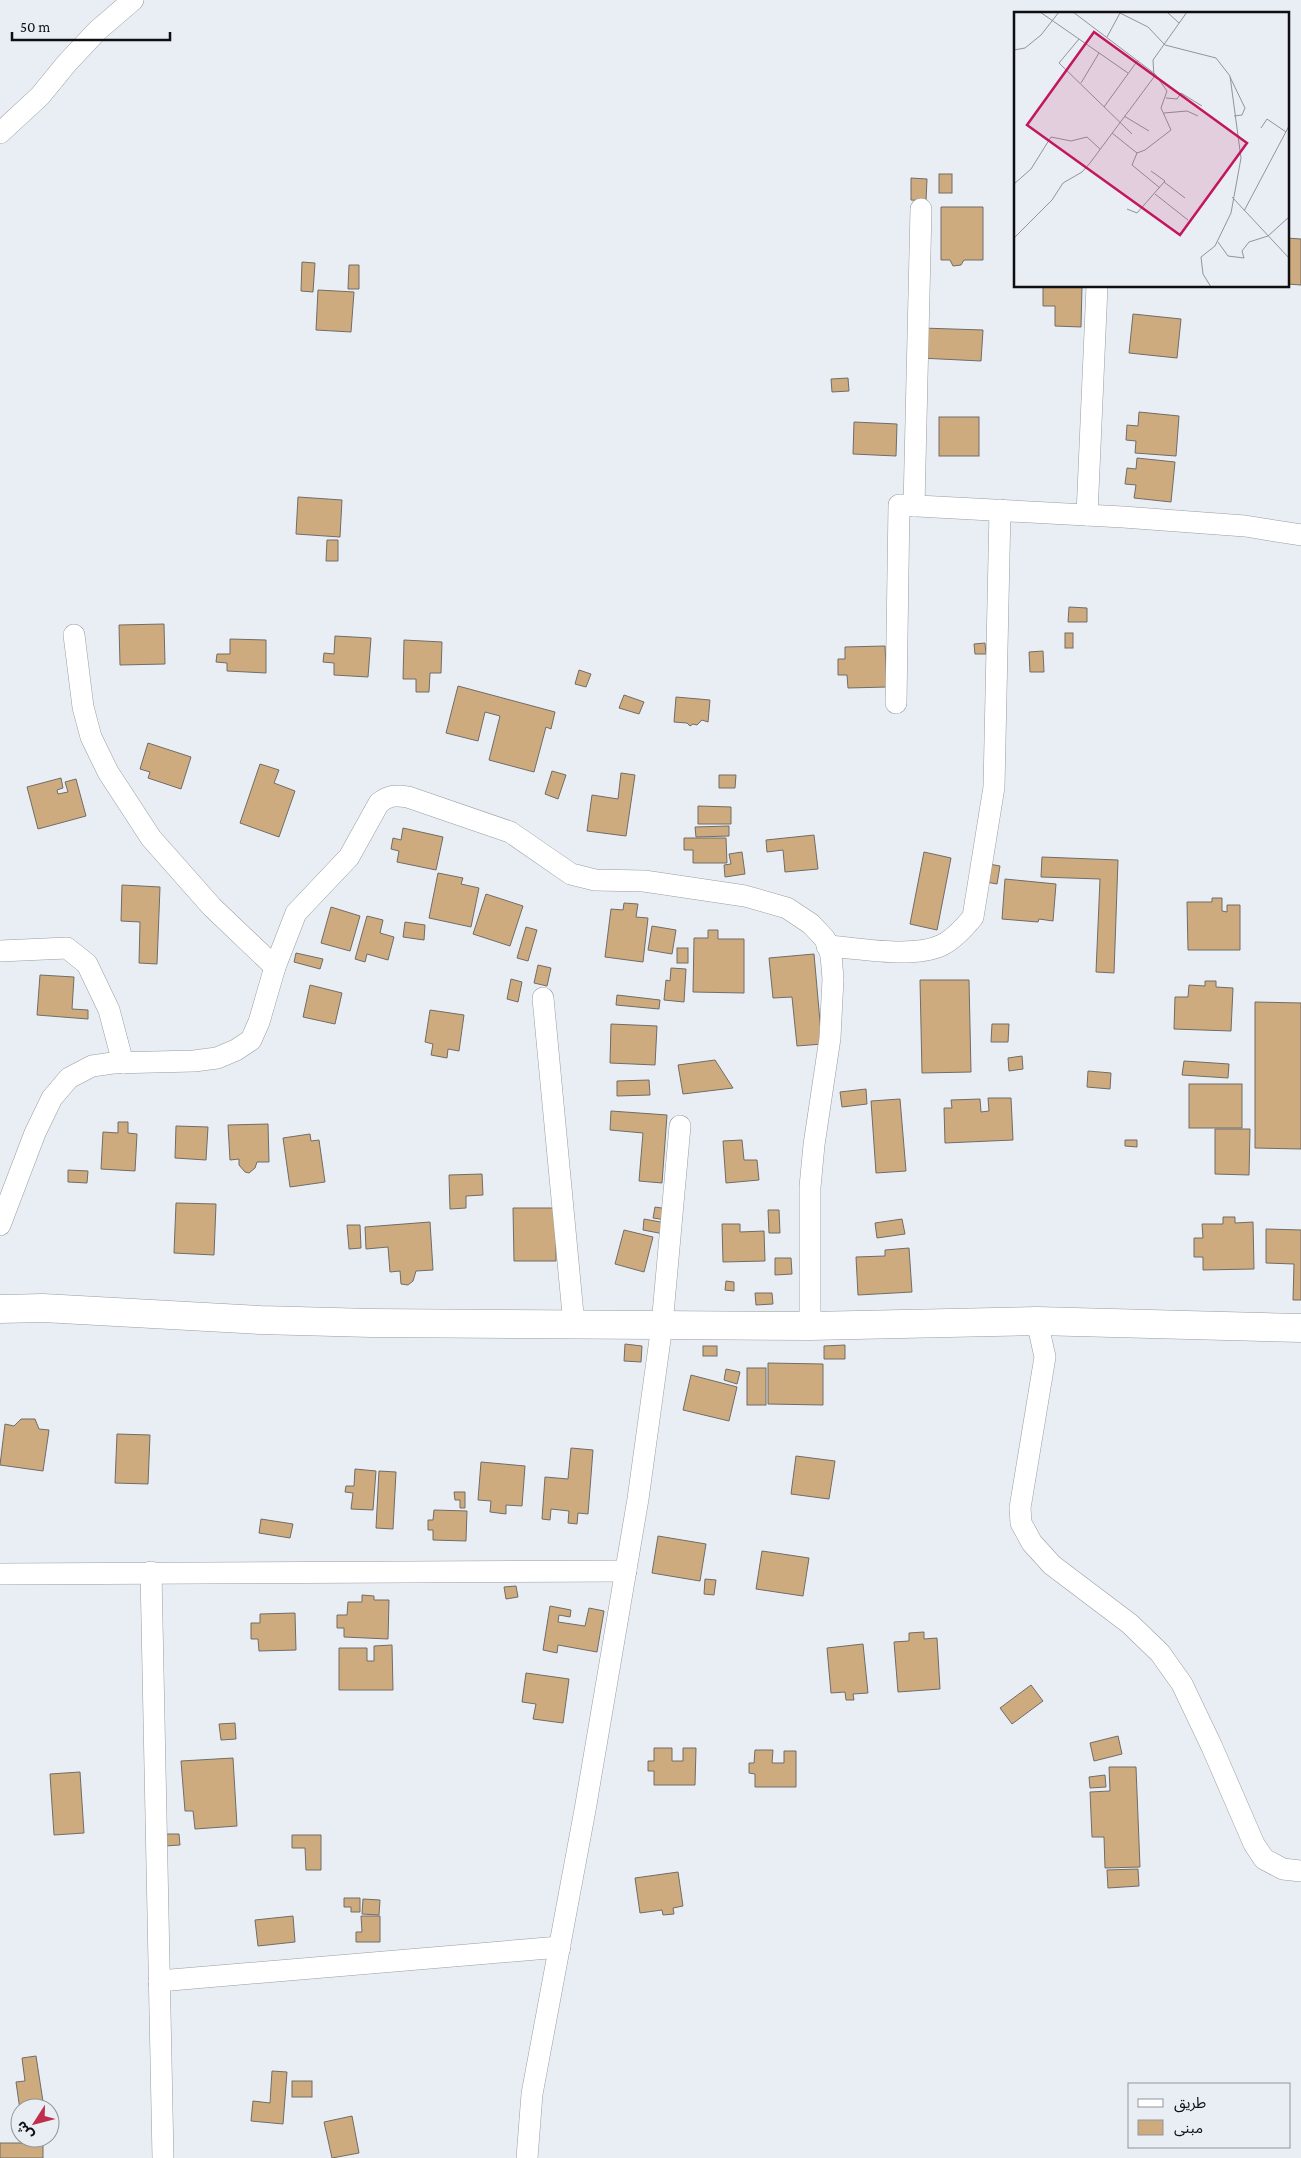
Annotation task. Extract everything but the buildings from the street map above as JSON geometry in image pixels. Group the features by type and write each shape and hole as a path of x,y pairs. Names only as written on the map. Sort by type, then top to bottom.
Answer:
{"street":[{"path":"0,133 40,96 96,31 133,0"},
{"path":"914,506 920,209"},
{"path":"1087,515 1097,288"},
{"path":"896,703 899,505 1245,526 1301,535"},
{"path":"827,946 909,952 928,950 942,944 955,935 973,917 994,786 1000,510"},
{"path":"74,635 83,707 91,737 108,772 151,838 212,907 275,967"},
{"path":"0,1225 35,1133 52,1098 69,1078 92,1066 194,1061 217,1058 236,1050 251,1040 259,1022 275,967 296,913 349,857 379,803 386,798 396,795 408,797 510,832 571,874 594,880 644,881 702,888 745,896 787,908 810,924 824,940 831,955 833,988 830,1038 814,1145 810,1187 810,1326"},
{"path":"0,951 67,948 87,964 109,1010 123,1063"},
{"path":"543,998 574,1325"},
{"path":"527,2158 532,2094 626,1571 662,1325 680,1126"},
{"path":"0,1309 43,1308 269,1320 574,1325 810,1326 1037,1321 1301,1328"},
{"path":"1037,1321 1045,1356 1020,1508 1021,1523 1032,1543 1052,1565 1130,1624 1160,1653 1182,1684 1212,1747 1254,1844 1264,1859 1283,1869 1301,1871"},
{"path":"0,1574 626,1571"},
{"path":"150,1572 163,2158"},
{"path":"159,1981 560,1946"}]}
